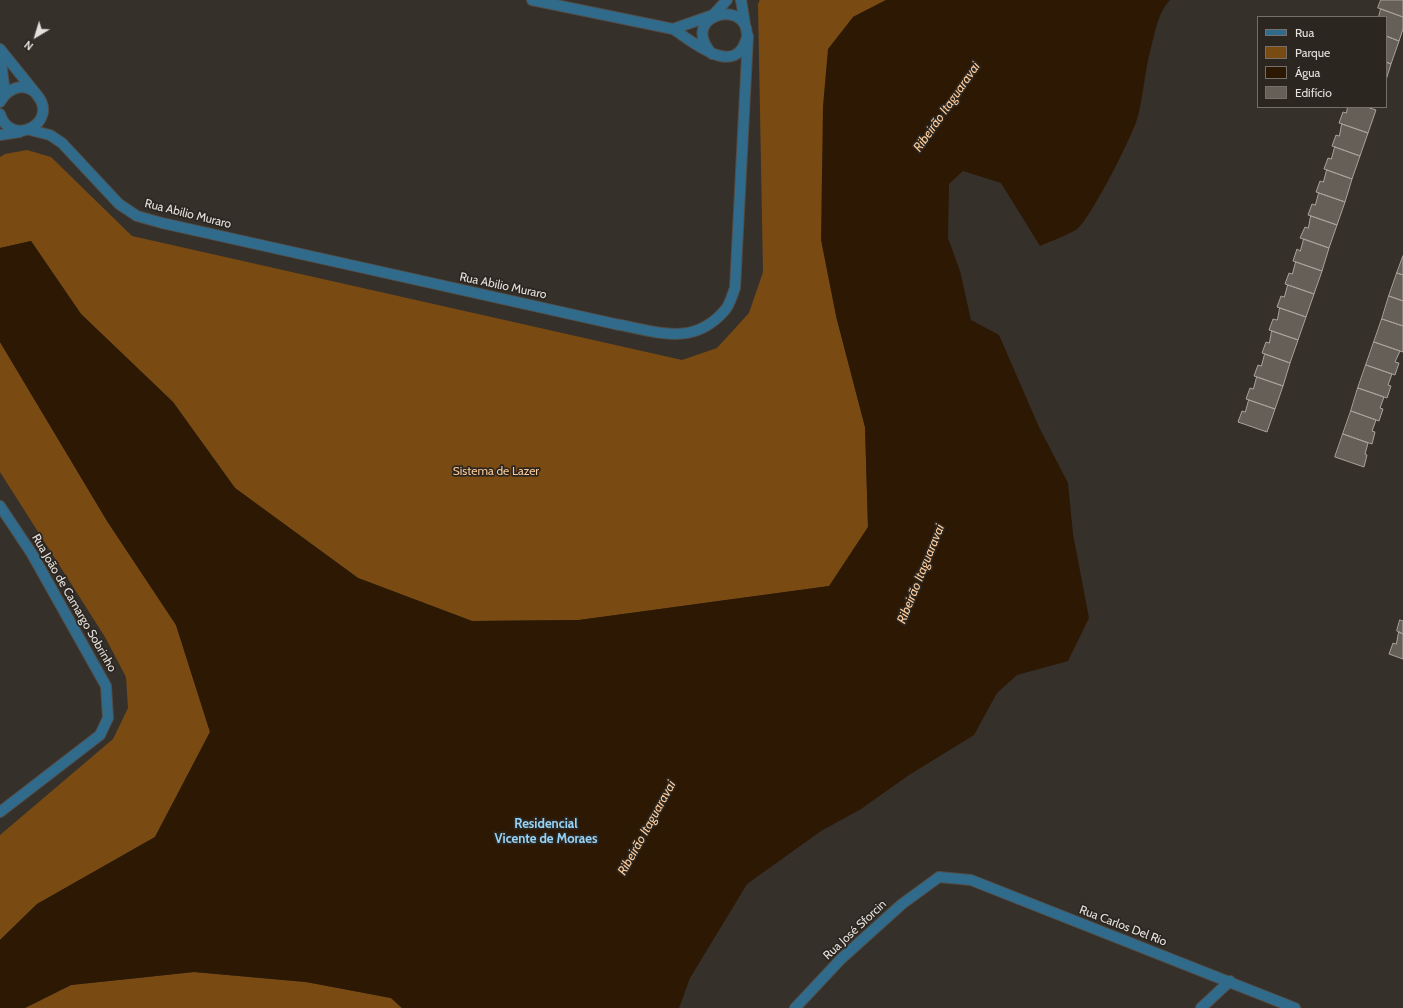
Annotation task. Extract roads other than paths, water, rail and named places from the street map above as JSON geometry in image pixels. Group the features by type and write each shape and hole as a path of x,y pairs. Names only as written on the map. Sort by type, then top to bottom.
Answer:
{"street":[{"path":"532,0 673,29 712,54 723,58 734,56 744,48 746,31 736,15 724,12 673,29"},
{"path":"712,54 704,45 702,34 705,23 727,0"},
{"name":"Rua Abilio Muraro","path":"27,130 50,134 62,143 119,204 137,216 156,222 615,324 671,334 688,334 707,327 726,309 735,288 746,31 741,0"},
{"path":"0,50 42,100 43,112 39,123 27,130 0,135"},
{"path":"0,53 2,98"},
{"path":"2,98 13,88 24,87 35,91"},
{"path":"0,114 7,127 16,130 27,130"},
{"name":"Rua João de Camargo Sobrinho","path":"0,506 32,554 106,686 108,718 100,735 0,812"},
{"name":"Rua Carlos Del Rio","path":"938,877 971,880 1295,1008"},
{"name":"Rua José Sforcin","path":"795,1008 841,959 902,904 938,877"},
{"path":"1201,1008 1230,982"}],"water":[{"name":"Ribeirão Itaguaravai","path":"886,0 1170,0 1162,12 1156,26 1147,64 1139,111 1133,129 1100,196 1082,224 1076,230 1040,246 1001,183 963,171 949,184 948,238 960,271 971,320 999,335 1039,427 1068,483 1073,534 1089,618 1068,661 1017,675 997,693 974,735 909,775 861,809 821,831 747,884 690,978 679,1008 402,1008 391,998 306,982 194,972 71,985 25,1008 0,1008 0,940 37,904 155,837 210,732 176,625 107,521 0,342 0,248 31,241 81,314 173,402 235,488 358,578 472,621 579,620 829,586 868,527 865,427 836,316 821,240 823,106 828,49 853,17"}],"district":[{"name":"Residencial Vicente de Moraes","path":"546,832"}],"park label":[{"name":"Sistema de Lazer","path":"496,471"}]}
